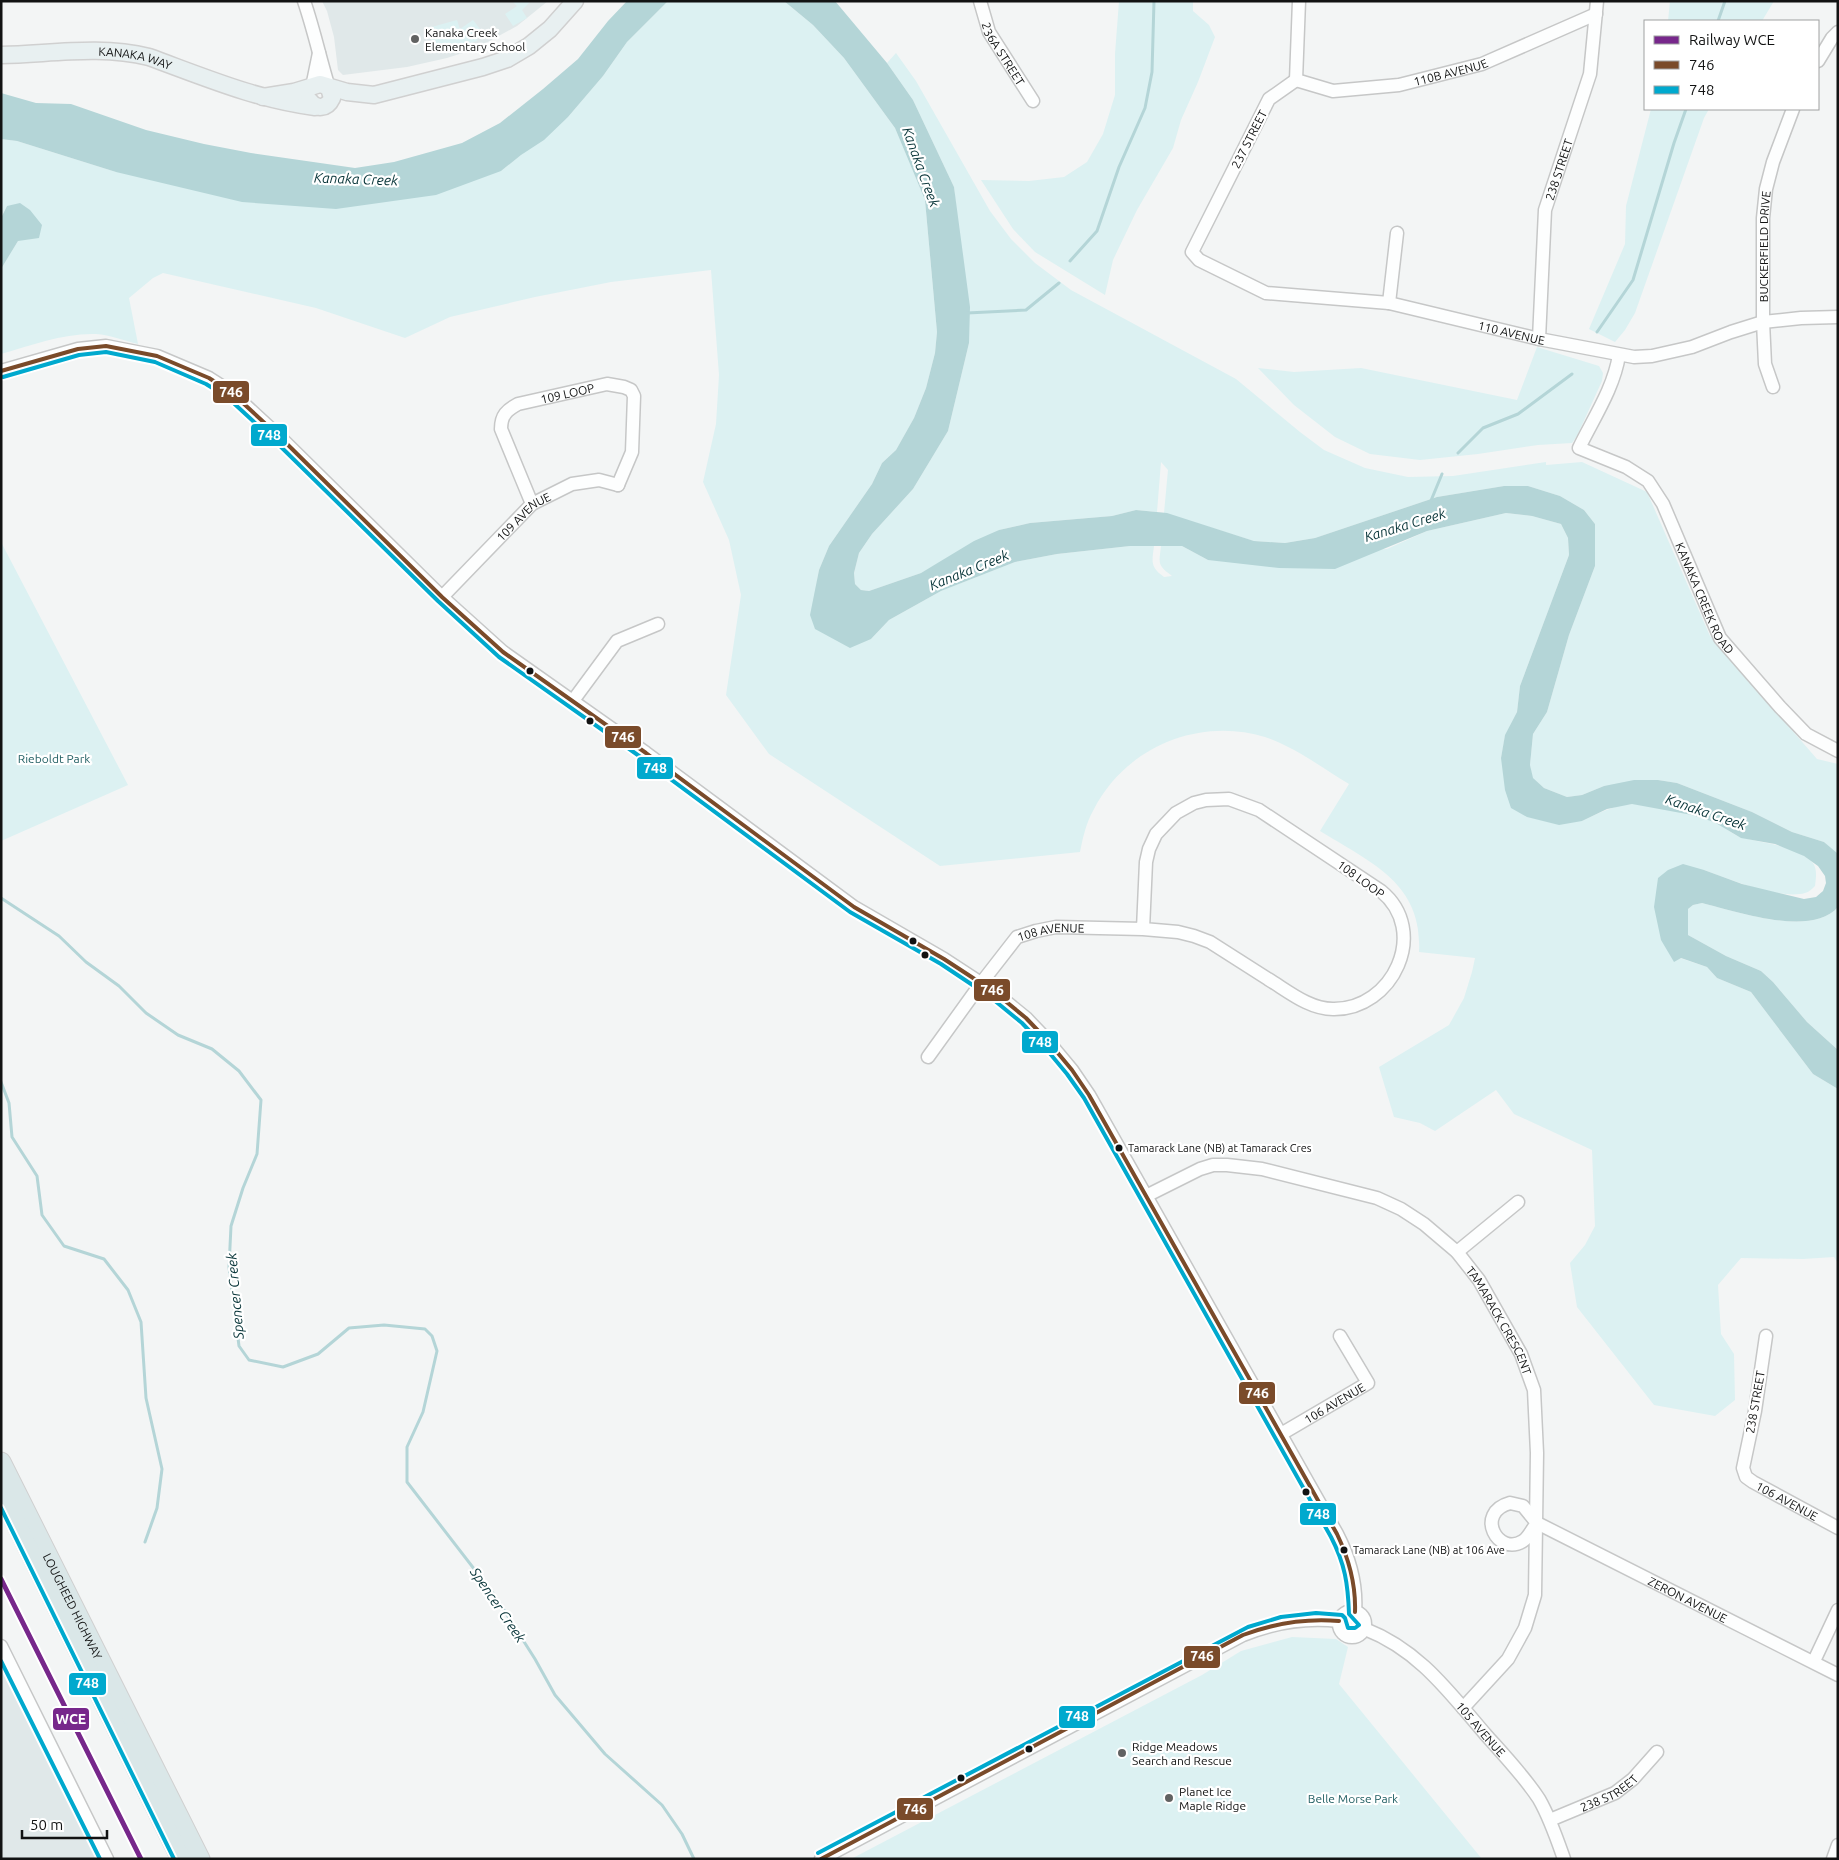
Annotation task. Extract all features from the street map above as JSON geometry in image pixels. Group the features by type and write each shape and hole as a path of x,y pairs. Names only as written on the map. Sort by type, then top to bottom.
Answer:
{"highway":[{"name":"LOUGHEED HIGHWAY","path":"1,1462 200,1859"},
{"name":"LOUGHEED HIGHWAY","path":"1,1493 181,1859"}],"main road":[{"name":"KANAKA WAY","path":"1,55 79,50 134,54 150,57 263,97 297,104 321,106 358,102 369,95 483,67 506,59 529,46 550,29 576,1"},
{"path":"320,84 329,88 332,98 321,106 309,99 308,95 312,87 320,84"},
{"name":"KANAKA WAY","path":"263,97 312,87"},
{"name":"KANAKA WAY","path":"329,88 369,95"}],"street":[{"path":"304,1 329,88"},
{"name":"236A STREET","path":"980,1 989,32 1033,100"},
{"path":"1296,80 1300,1"},
{"name":"238 STREET","path":"1539,339 1545,210 1590,74 1597,1"},
{"name":"110B AVENUE","path":"1296,80 1333,91 1398,85 1482,64 1596,14"},
{"path":"1819,60 1832,38 1838,32"},
{"path":"312,87 318,53"},
{"name":"237 STREET","path":"1192,252 1269,99 1296,80"},
{"name":"BUCKERFIELD DRIVE","path":"1772,387 1765,364 1763,218 1766,189 1781,137 1793,110"},
{"path":"1389,303 1397,233"},
{"name":"110 AVENUE","path":"1192,252 1199,260 1266,294 1389,303 1619,356 1652,356 1679,350 1763,322 1838,316"},
{"path":"1,371 78,349 106,346 157,356 210,378 231,392 283,440 442,597 503,652 677,776 854,907 982,982 1026,1018 1053,1047 1094,1104 1281,1434 1345,1550 1356,1589 1355,1612"},
{"name":"KANAKA CREEK ROAD","path":"1619,356 1612,381 1579,448 1626,467 1648,481 1663,504 1720,638 1806,734 1838,751"},
{"name":"109 LOOP","path":"532,504 501,429 501,420 506,411 518,404 607,384 631,390 634,396 632,452 619,488"},
{"name":"109 AVENUE","path":"442,597 532,504 572,484 599,480 619,488"},
{"path":"572,702 617,641 658,624"},
{"name":"108 LOOP","path":"1230,799 1259,810 1386,895 1399,917 1404,942 1401,959 1394,975 1384,988 1365,1002 1333,1009 1308,1003 1210,942 1178,932 1143,929 1146,862 1149,849 1156,834 1168,819 1184,807 1206,800 1230,799"},
{"name":"108 AVENUE","path":"928,1057 982,982 1017,938 1036,931 1056,927 1143,929"},
{"name":"TAMARACK CRESCENT","path":"1146,1196 1200,1169 1213,1165 1227,1164 1253,1167 1377,1198 1390,1203 1424,1224 1457,1252 1478,1280 1521,1354 1534,1390 1537,1454 1535,1595 1525,1628 1508,1659 1463,1708"},
{"path":"1457,1252 1518,1202"},
{"name":"106 AVENUE","path":"1281,1434 1368,1383 1340,1336"},
{"name":"238 STREET","path":"1743,1468 1755,1411 1766,1336"},
{"name":"106 AVENUE","path":"1743,1468 1746,1477 1753,1482 1838,1528"},
{"name":"ZERON AVENUE","path":"1537,1523 1814,1661 1838,1675"},
{"path":"1814,1661 1838,1610"},
{"path":"1355,1612 1363,1618 1364,1629 1361,1634 1351,1636 1341,1632 1339,1621 1345,1614 1355,1612"},
{"path":"821,1859 1243,1635 1285,1621 1311,1619 1339,1621"},
{"name":"105 AVENUE","path":"1364,1629 1390,1641 1414,1656 1434,1674 1528,1783 1550,1820 1564,1859"},
{"path":"1,1646 107,1859"},
{"name":"238 STREET","path":"1550,1820 1615,1792 1633,1779 1657,1752"},
{"path":"1833,1859 1838,1845"}],"shaded area":[{"name":"Kanaka Creek Elementary School","path":"322,1 548,1 517,26 475,49 447,58 407,67 343,75 338,70 334,37 327,11"},
{"path":"1,1649 106,1859 1,1859"}],"green space":[{"path":"512,1 531,1 522,10 527,18 513,26 505,14 517,6"},
{"path":"668,1 784,1 813,25 844,58 895,128 925,200 937,332 935,353 926,388 914,418 896,450 882,463 872,484 829,546 819,570 816,587 871,639 889,620 941,591 1015,562 1057,554 1130,546 1154,546 1153,564 1156,570 1164,577 1172,576 1160,564 1161,546 1182,546 1208,560 1387,549 1427,531 1506,513 1532,516 1561,524 1568,538 1569,555 1520,686 1517,712 1505,736 1501,758 1582,821 1619,806 1640,804 1661,807 1707,819 1740,837 1788,848 1813,863 1816,873 1815,886 1806,893 1794,894 1782,894 1754,888 1704,870 1665,946 1674,961 1680,958 1707,967 1717,978 1751,992 1813,1074 1838,1089 1838,1263 1834,1257 1803,1259 1741,1258 1718,1285 1721,1334 1734,1354 1735,1400 1715,1416 1654,1405 1577,1307 1570,1263 1585,1245 1595,1226 1592,1150 1514,1114 1496,1090 1435,1131 1420,1123 1394,1117 1379,1067 1449,1025 1464,998 1475,958 1419,952 1418,928 1412,908 1403,892 1390,877 1374,865 1320,831 1349,784 1298,752 1265,737 1240,732 1215,731 1190,735 1167,742 1145,754 1125,769 1108,787 1094,809 1087,825 1080,852 940,866 769,754 726,695 741,595 729,540 703,482 716,424 719,375 711,270 611,282 535,297 450,317 405,338 316,308 163,273 153,278 129,298 138,344 107,336 84,334 48,340 1,354 1,269 18,241 7,206 1,218 1,139 17,141 116,172 501,171 568,117 603,76 627,42"},
{"path":"1119,1 1193,1 1193,11 1209,25 1215,37 1181,120 1173,148 1137,210 1113,260 1105,295 1035,252 1013,229 981,180 1029,181 1064,177 1087,162 1103,134 1115,95 1115,54"},
{"path":"1670,1 1774,1 1763,20 1668,20"},
{"path":"457,20 460,29 473,20 480,29 477,41 435,52 428,28"},
{"path":"896,53 916,81 990,211 1011,239 1035,263 1071,290 1236,379 1324,450 1365,468 1408,477 1453,476 1546,462 1546,465 1582,462 1647,492 1710,636 1817,759 1838,764 1838,855 1824,842 1792,832 1752,812 1677,783 1658,780 1604,786 1582,795 1567,797 1544,788 1532,778 1530,765 1533,734 1547,712 1569,635 1595,566 1595,524 1584,510 1560,496 1528,486 1504,486 1437,497 1315,538 1285,543 1254,541 1164,513 1168,470 1161,462 1157,512 1136,510 1112,516 1030,523 999,530 921,573 869,591 861,590 855,584 854,573 859,553 872,534 913,489 948,431 969,343 954,187 913,100 887,63"},
{"path":"1651,110 1708,110 1635,313 1615,342 1589,329 1625,244 1626,206"},
{"path":"1537,347 1599,366 1603,373 1602,381 1572,443 1538,445 1420,460 1370,454 1335,437 1294,405 1258,368 1294,372 1361,368 1517,400"},
{"name":"Rieboldt Park","path":"1,542 128,785 1,841"},
{"path":"1702,903 1773,920 1792,921 1810,921 1826,916 1838,907 1838,1050 1807,1022 1773,982 1761,971 1726,956 1688,935 1688,909 1693,905"},
{"name":"Belle Morse Park","path":"1292,1637 1336,1639 1348,1647 1339,1684 1482,1859 851,1859 1202,1675 1241,1651"}],"water":[{"name":"Kanaka Creek","path":"627,1 668,1 627,42 603,76 568,117 544,140 501,171 436,195 336,209 242,202 116,172 17,141 1,139 1,93 36,103 71,104 146,130 251,153 355,168 394,162 462,143 500,123 578,59 608,21"},
{"name":"Kanaka Creek","path":"784,1 835,1 887,63 913,100 954,187 970,307 969,343 948,431 913,489 872,534 859,553 854,573 855,584 861,590 869,591 921,573 974,541 999,530 1030,523 1112,516 1136,510 1167,513 1254,541 1285,543 1315,538 1437,497 1504,486 1528,486 1560,496 1584,510 1595,524 1595,566 1569,635 1547,712 1533,734 1530,765 1533,778 1544,788 1567,797 1582,795 1604,786 1634,780 1658,780 1677,783 1752,812 1792,832 1824,842 1837,853 1838,907 1826,916 1810,921 1773,920 1702,903 1693,905 1688,909 1688,935 1726,956 1761,971 1773,982 1807,1022 1838,1050 1838,1089 1813,1074 1751,992 1717,978 1707,967 1681,958 1674,962 1661,940 1654,907 1658,878 1668,870 1683,864 1742,884 1804,899 1816,897 1823,891 1826,883 1825,876 1818,866 1804,856 1775,844 1741,838 1714,822 1692,815 1632,804 1607,809 1582,821 1559,825 1527,817 1511,808 1505,790 1501,758 1505,735 1517,712 1520,686 1569,555 1568,538 1561,524 1532,516 1506,513 1427,531 1335,569 1279,568 1208,560 1182,546 1130,546 1057,554 1015,562 941,591 889,620 871,639 850,648 815,629 810,615 819,570 829,546 872,484 882,463 896,450 914,418 926,388 935,353 937,332 925,200 895,128 844,58 813,25"},
{"path":"20,203 30,210 42,225 39,238 18,241 1,269 1,218 7,206"}],"waterway":[{"path":"1070,261 1097,231 1119,167 1145,108 1152,72 1154,1"},
{"path":"1718,20 1725,1"},
{"path":"1597,332 1633,280 1686,110"},
{"path":"967,313 1026,310 1059,283"},
{"path":"1458,453 1483,428 1518,414 1572,374"},
{"name":"Kanaka Creek","path":"1430,503 1442,474"},
{"name":"Spencer Creek","path":"1,898 59,936 86,962 119,986 146,1013 178,1035 212,1049 239,1071 261,1100 257,1154 243,1188 231,1226 229,1267 239,1346 249,1360 283,1367 318,1354 349,1328 384,1325 425,1329 432,1336 437,1351 423,1412 407,1447 407,1482 495,1596 535,1659 555,1695 605,1754 662,1805 682,1834 694,1859"},
{"path":"1,1082 9,1103 12,1137 37,1176 42,1215 64,1246 104,1259 128,1290 141,1322 146,1398 162,1469 157,1508 145,1542"}],"rail line":[{"name":"WCE","path":"1,1579 141,1859"}],"transit line":[{"name":"746","path":"1,371 78,349 106,346 157,356 209,378 231,392 283,440 442,597 503,652 646,753 854,907 944,959 993,991 1026,1018 1072,1070 1089,1095 1337,1534 1351,1572 1355,1612"},
{"name":"748","path":"3,377 79,355 106,352 155,362 206,384 227,397 279,445 438,601 499,657 642,758 850,912 941,964 989,996 1022,1023 1067,1074 1084,1098 1331,1537 1340,1556 1345,1574 1349,1614 1359,1625 1355,1628 1348,1628 1342,1615 1316,1613 1281,1617 1248,1627 818,1853"},
{"name":"748","path":"1,1508 174,1859"},
{"name":"746","path":"821,1859 1243,1635 1290,1622 1314,1620 1339,1621"},
{"name":"748","path":"1,1661 100,1859"}],"place":[{"name":"Kanaka Creek Elementary School","path":"415,39"},
{"name":"Tamarack Lane (NB) at Tamarack Cres","path":"1119,1148"},
{"name":"Tamarack Lane (NB) at 106 Ave","path":"1344,1550"},
{"name":"Ridge Meadows Search and Rescue","path":"1122,1753"},
{"name":"Planet Ice Maple Ridge","path":"1169,1798"}]}
